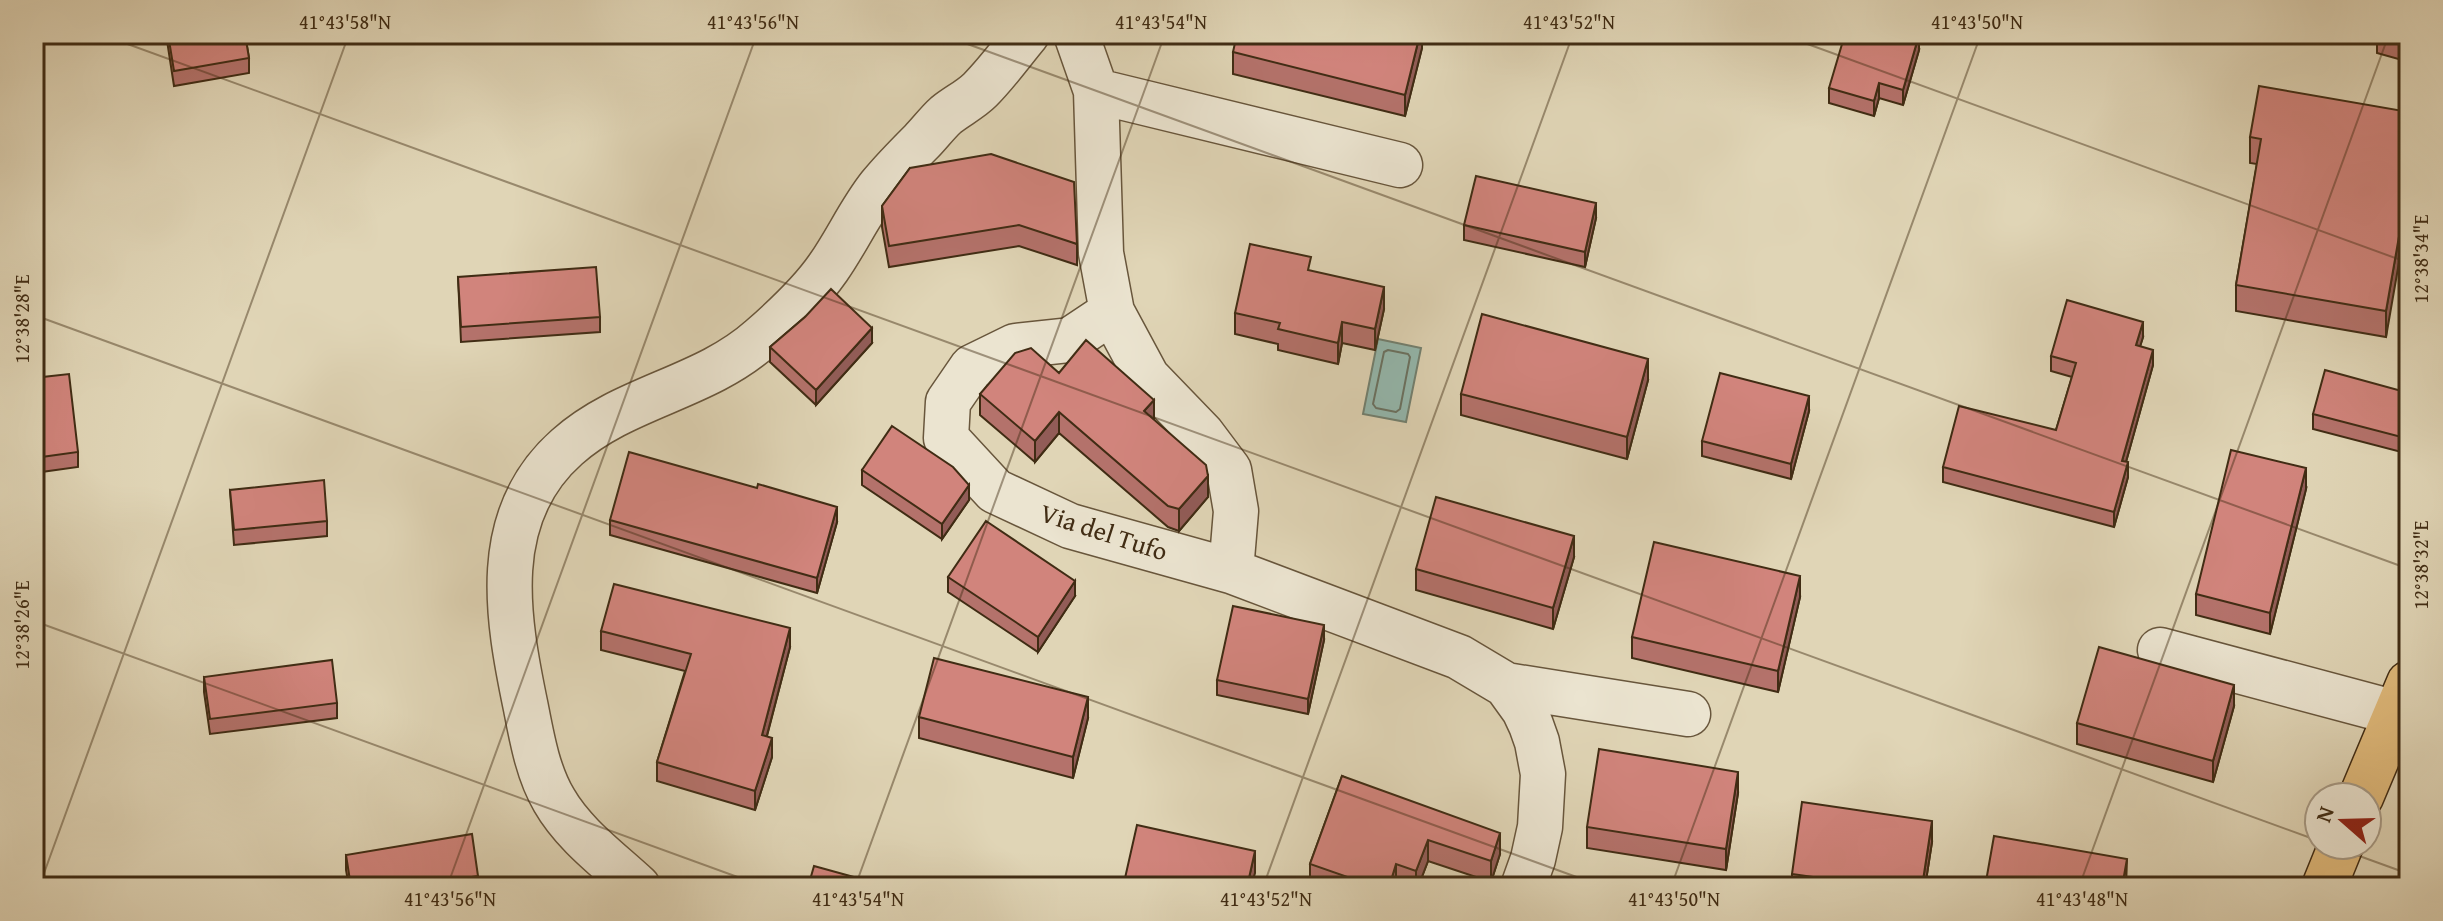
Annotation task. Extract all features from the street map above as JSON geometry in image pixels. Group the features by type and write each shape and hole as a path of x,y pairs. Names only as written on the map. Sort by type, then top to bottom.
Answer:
{"main road":[{"path":"2368,781 2402,698"},
{"path":"2324,887 2335,861"}],"street":[{"path":"638,887 570,823 549,792 540,768 519,677 508,590 516,528 527,498 553,461 587,431 624,408 725,364 761,338 818,281 878,189 898,165 946,115 979,91 1027,34"},
{"path":"1076,34 1096,91 1101,253 1112,312 1147,377 1202,434 1229,470 1236,511 1231,571"},
{"path":"1096,91 1400,165"},
{"name":"Via del Tufo","path":"1112,312 1070,340 1015,346 972,367 948,402 946,438 995,491 1070,526 1231,571 1459,657 1506,685 1531,725 1543,774 1540,827 1523,887"},
{"path":"2160,650 2402,698"},
{"path":"1506,685 1688,714"}],"water":[{"path":"1378,339 1421,348 1406,422 1363,414"}],"building":[{"path":"168,34 245,34 249,58 174,71"},
{"path":"1237,34 1420,34 1405,95 1233,52"},
{"path":"1845,34 1919,35 1903,90 1879,83 1874,101 1829,88"},
{"path":"2386,34 2409,34 2409,41"},
{"path":"2259,86 2409,112 2409,179 2386,311 2236,285 2261,139 2250,137"},
{"path":"991,154 1074,182 1077,244 1019,225 889,246 882,206 910,168"},
{"path":"1476,176 1596,203 1585,252 1464,225"},
{"path":"1250,244 1311,257 1308,270 1384,287 1375,329 1342,322 1338,343 1278,329 1280,323 1235,313"},
{"path":"596,267 600,317 461,327 458,277"},
{"path":"831,289 872,328 816,390 770,347"},
{"path":"2067,300 2143,322 2136,345 2153,350 2122,461 2128,462 2114,512 1943,467 1959,406 2056,430 2076,363 2051,356"},
{"path":"1482,314 1648,359 1627,437 1461,394"},
{"path":"1086,340 1154,400 1144,411 1206,465 1208,476 1179,509 1168,506 1059,412 1035,441 980,394 1015,353 1031,348 1059,373"},
{"path":"2325,370 2409,393 2409,439 2313,414"},
{"path":"1720,373 1809,396 1791,464 1702,441"},
{"path":"69,374 78,452 34,458 34,378"},
{"path":"892,426 953,467 969,485 942,524 862,470"},
{"path":"2231,450 2306,468 2270,613 2196,594"},
{"path":"629,452 837,507 817,578 610,520"},
{"path":"324,480 327,521 234,530 230,490"},
{"path":"1436,497 1574,536 1553,608 1416,569"},
{"path":"986,521 1075,581 1038,637 948,577"},
{"path":"1654,542 1800,576 1778,671 1632,637"},
{"path":"614,584 790,628 762,735 772,738 755,791 657,762 691,654 601,631"},
{"path":"1233,606 1324,625 1308,699 1217,680"},
{"path":"2099,647 2234,685 2213,761 2077,723"},
{"path":"934,658 1088,697 1073,757 919,717"},
{"path":"332,660 337,703 210,719 204,677"},
{"path":"1599,749 1738,772 1726,849 1587,827"},
{"path":"1342,776 1500,833 1491,861 1428,840 1416,871 1396,864 1389,887 1376,887 1310,864"},
{"path":"1802,802 1932,821 1922,887 1883,887 1792,874"},
{"path":"1137,825 1255,851 1247,887 1123,887"},
{"path":"472,834 478,876 407,887 351,887 346,855"},
{"path":"1994,836 2127,859 2122,887 1985,887"},
{"path":"814,866 890,887 808,887"}]}
